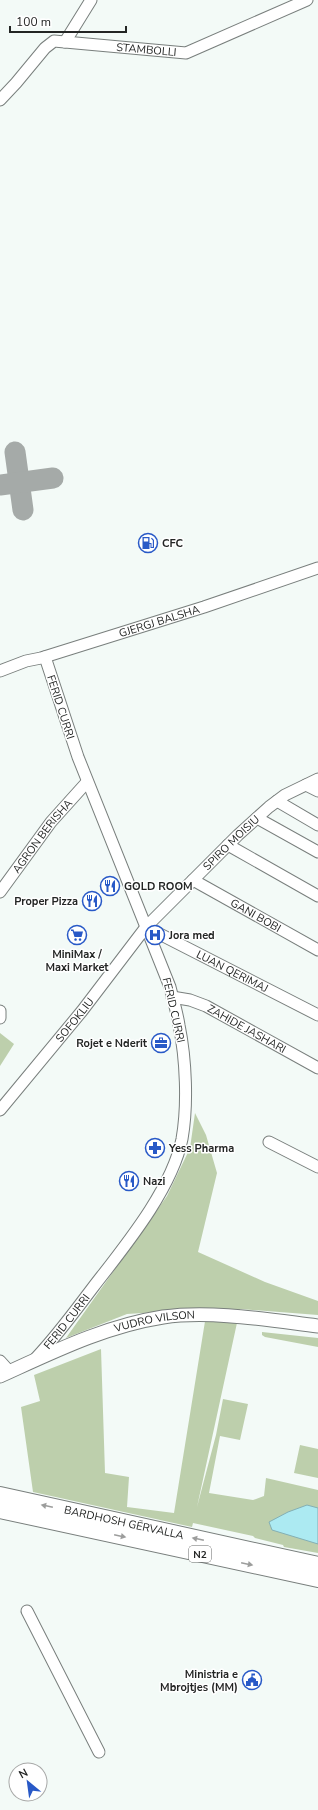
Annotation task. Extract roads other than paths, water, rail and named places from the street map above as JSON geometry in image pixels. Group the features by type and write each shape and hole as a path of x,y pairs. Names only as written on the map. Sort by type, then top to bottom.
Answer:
{"highway":[{"name":"BARDHOSH GËRVALLA","path":"0,1496 318,1565"},
{"name":"BARDHOSH GËRVALLA","path":"0,1510 318,1579"}],"main road":[{"name":"VUDRO VILSON","path":"5,1374 66,1346 116,1327 164,1317 212,1315 318,1326"}],"street":[{"path":"65,42 91,0"},
{"name":"STAMBOLLI","path":"0,100 48,44 54,41 186,53 307,0"},
{"name":"GJERGJ BALSHA","path":"0,671 26,661 45,657 318,568"},
{"name":"FERID CURRI","path":"32,1361 55,1336 127,1243 160,1192 175,1162 182,1138 185,1092 182,1044 179,1024 165,972 87,782 66,724 45,657"},
{"name":"SPIRO MOISIU","path":"146,927 228,844 256,818 277,801 318,779"},
{"name":"AGRON BERISHA","path":"0,892 51,822 87,782"},
{"path":"306,785 318,791"},
{"path":"277,801 318,825"},
{"path":"256,818 318,852"},
{"path":"228,844 318,896"},
{"name":"GANI BOBI","path":"193,880 318,950"},
{"name":"LUAN QERIMAJ","path":"146,927 318,1015"},
{"name":"SOFOKLIU","path":"0,1110 82,1011 146,927"},
{"name":"ZAHIDE JASHARI","path":"172,997 190,1000 206,1006 318,1068"},
{"path":"0,1011 0,1018"},
{"path":"269,1142 318,1166"},
{"path":"0,1361 5,1374"},
{"path":"26,1611 99,1752"}],"water":[{"path":"307,1505 318,1508 318,1544 272,1530 269,1522 288,1512"}],"place":[{"name":"CFC","path":"148,543"},
{"name":"GOLD ROOM","path":"110,886"},
{"name":"Proper Pizza","path":"92,901"},
{"name":"MiniMax / Maxi Market","path":"77,935"},
{"name":"Jora med","path":"155,935"},
{"name":"Rojet e Nderit","path":"161,1043"},
{"name":"Yess Pharma","path":"155,1148"},
{"name":"Nazi","path":"129,1181"},
{"name":"Ministria e Mbrojtjes (MM)","path":"252,1680"}]}
